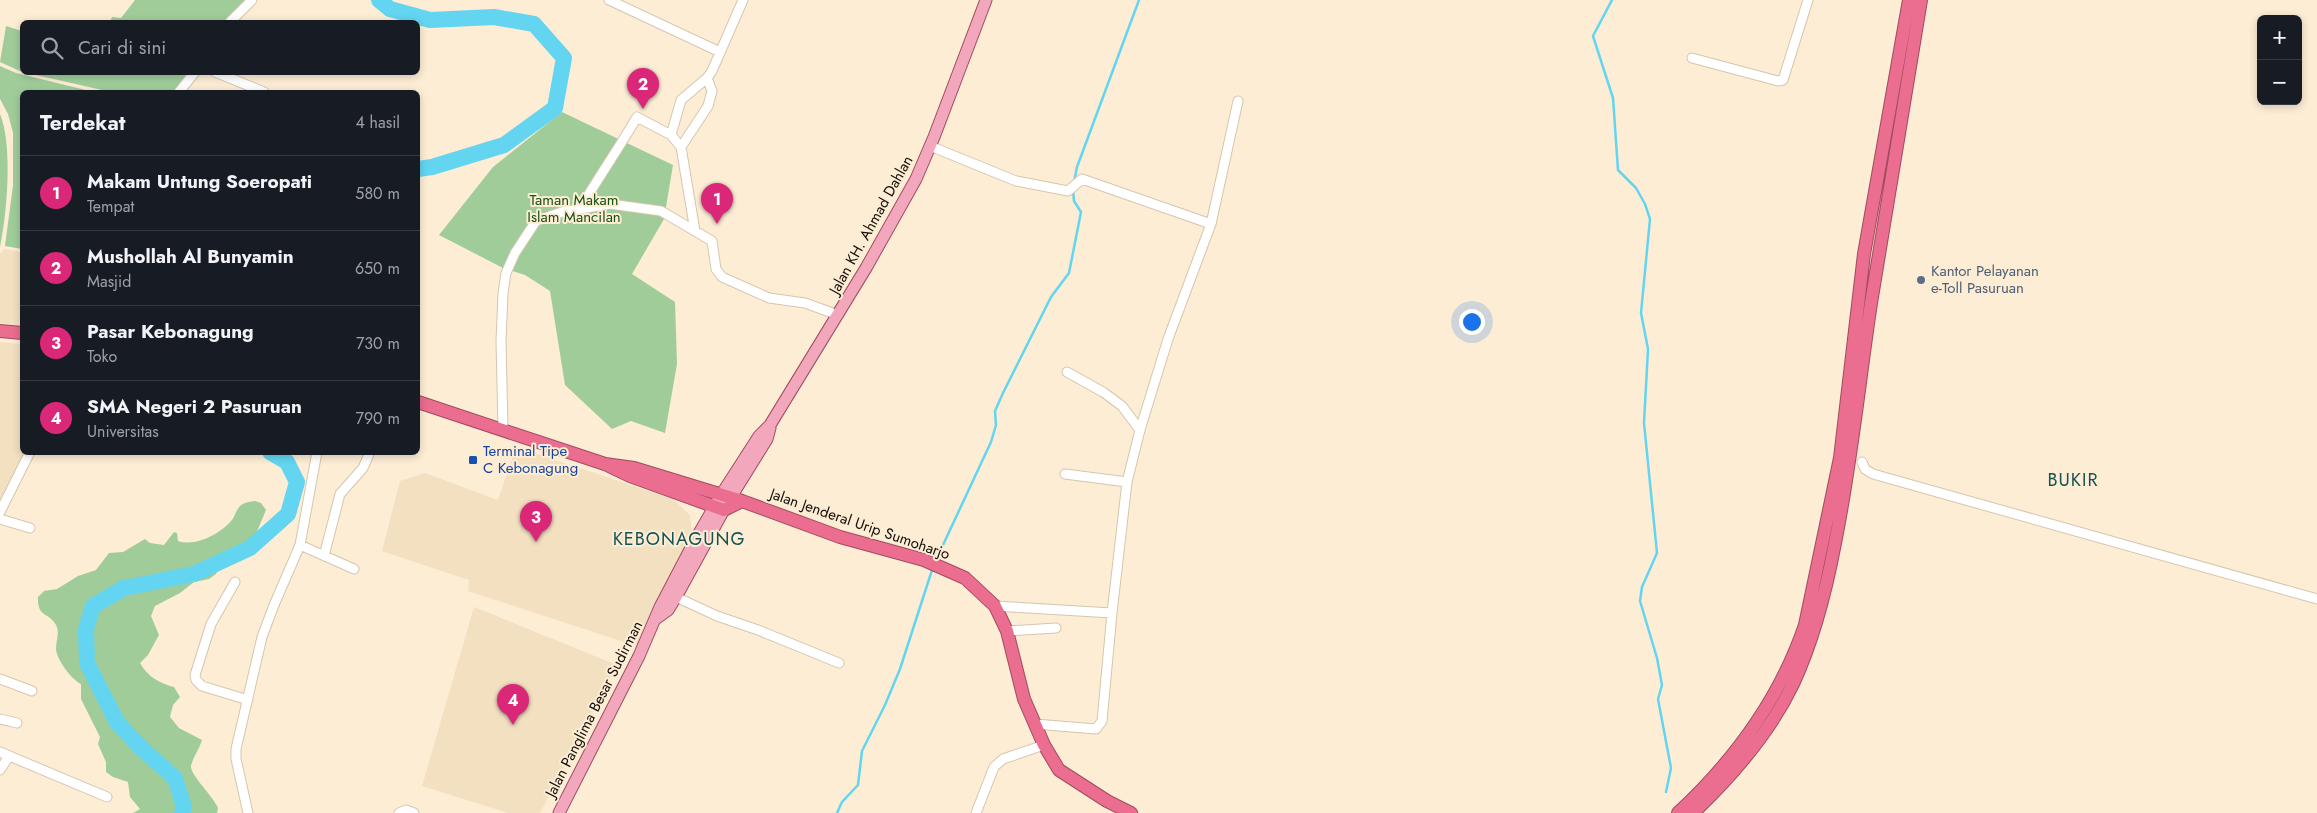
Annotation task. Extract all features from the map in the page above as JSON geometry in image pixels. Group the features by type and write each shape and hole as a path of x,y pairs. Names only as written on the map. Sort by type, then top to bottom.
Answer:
{"highway":[{"path":"1678,813 1724,766 1772,700 1796,652 1805,625 1840,458 1864,254 1909,0"},
{"path":"1693,813 1716,792 1771,722 1793,685 1813,634 1829,574 1844,500 1871,302 1921,0"},
{"path":"0,331 20,333"},
{"name":"Jalan Jenderal Urip Sumoharjo","path":"420,403 605,464 630,476 924,560 965,578 995,606 1007,631 1024,698 1044,745 1058,770 1131,813"}],"main road":[{"name":"Jalan KH. Ahmad Dahlan","path":"726,502 767,439 770,425 838,315 900,208 930,146 986,0"},
{"name":"Jalan Panglima Besar Sudirman","path":"657,618 668,610 726,502"},
{"name":"Jalan Panglima Besar Sudirman","path":"559,813 657,618 666,596 726,502"}],"street":[{"path":"232,20 252,0"},
{"path":"609,0 720,52"},
{"path":"671,135 682,100 707,78 743,0"},
{"path":"1692,58 1778,81 1783,80 1808,0"},
{"path":"181,90 193,75"},
{"path":"222,75 259,90"},
{"path":"681,147 708,106 712,91 707,78"},
{"path":"1035,724 1088,729 1096,729 1100,725 1127,482 1140,430 1168,339 1211,224 1238,101"},
{"path":"580,209 637,118 671,135 681,147 695,231"},
{"path":"930,146 1016,181 1068,191 1082,179 1211,224"},
{"path":"503,430 501,340 502,292 506,272 515,253 536,221 562,212 610,204 661,211 712,240 716,269 722,277 769,298 805,303 838,315"},
{"path":"1067,372 1104,392 1122,406 1140,430"},
{"path":"0,512 28,455"},
{"path":"248,813 236,759 236,750 262,638 300,545 316,455"},
{"path":"324,556 340,494 344,487 363,468 369,455"},
{"path":"1862,462 1865,469 1874,474 2317,599"},
{"path":"1065,474 1127,482"},
{"path":"0,519 30,528"},
{"path":"300,545 354,569"},
{"path":"236,582 211,624 195,675 196,680 202,686 248,700"},
{"path":"676,596 717,616 758,630 839,663"},
{"path":"995,606 1112,613"},
{"path":"1007,631 1056,628"},
{"path":"0,679 32,691"},
{"path":"0,719 17,723"},
{"path":"976,813 994,767 1003,759 1044,745"},
{"path":"0,752 107,797"},
{"path":"0,770 9,756"},
{"path":"399,813 406,810 414,813"}],"shaded area":[{"path":"4,249 20,252 20,326 0,323 0,254"},
{"path":"0,342 20,344 20,455 24,455 0,507"},
{"path":"516,447 673,499 690,515 692,533 636,646 468,591 469,580 382,551 400,481 425,473 498,500"},
{"path":"474,607 617,665 540,813 508,813 422,786"}],"green space":[{"path":"135,0 247,0 227,20 111,20 112,17 121,18"},
{"path":"6,26 20,30 20,71 0,62"},
{"path":"0,66 20,75 86,90 20,90 20,249 5,246 13,185 13,133 8,114 0,99"},
{"path":"36,75 187,75 176,90 102,90"},
{"name":"Taman Makam Islam Mancilan","path":"562,112 673,165 664,219 632,274 675,302 677,364 665,433 631,421 612,429 565,385 550,291 525,275 503,268 439,235 493,167"},
{"path":"0,114 6,143 8,179 0,247"},
{"path":"255,501 261,503 266,510 250,548 260,544 242,558 219,568 216,574 209,579 194,582 180,593 155,606 151,616 159,635 148,655 140,663 154,679 174,687 180,697 173,705 170,717 179,728 202,740 191,766 194,775 218,808 217,813 133,813 140,809 130,797 128,782 113,777 106,772 106,762 98,744 100,737 81,699 81,684 69,674 59,658 56,649 58,634 56,625 41,612 38,597 44,591 57,589 78,576 96,570 109,553 123,552 145,539 150,543 164,545 174,532 177,533 178,541 192,542 207,538 227,525 232,520 237,509 242,505"}],"waterway":[{"path":"379,0 390,9 430,20 494,17 534,24 564,58 555,108 504,145 432,167 420,169"},
{"path":"1074,182 1077,167 1139,0"},
{"path":"1612,0 1593,36 1613,98 1618,170 1636,188 1645,204 1650,219 1641,313 1648,349 1644,423 1657,553 1642,587 1640,601 1657,658 1662,685 1658,699 1671,768 1666,792"},
{"path":"936,560 991,442 996,425 995,411 1003,393 1051,297 1069,273 1081,212 1074,201 1073,190"},
{"path":"182,813 184,807 175,778 140,747 117,722 87,663 86,629 93,606 124,588 194,574 250,548 288,514 297,482 287,462 275,455"},
{"path":"837,813 842,802 858,785 862,751 885,705 900,669 933,567"}],"place":[{"name":"Mushollah Al Bunyamin","path":"643,109"},
{"name":"Makam Untung Soeropati","path":"717,224"},
{"name":"Kantor Pelayanan e-Toll Pasuruan","path":"1921,280"},
{"name":"Terminal Tipe C Kebonagung","path":"473,460"},
{"name":"Pasar Kebonagung","path":"536,542"},
{"name":"SMA Negeri 2 Pasuruan","path":"513,725"}],"district":[{"name":"BUKIR","path":"2073,480"},
{"name":"KEBONAGUNG","path":"679,539"}]}
